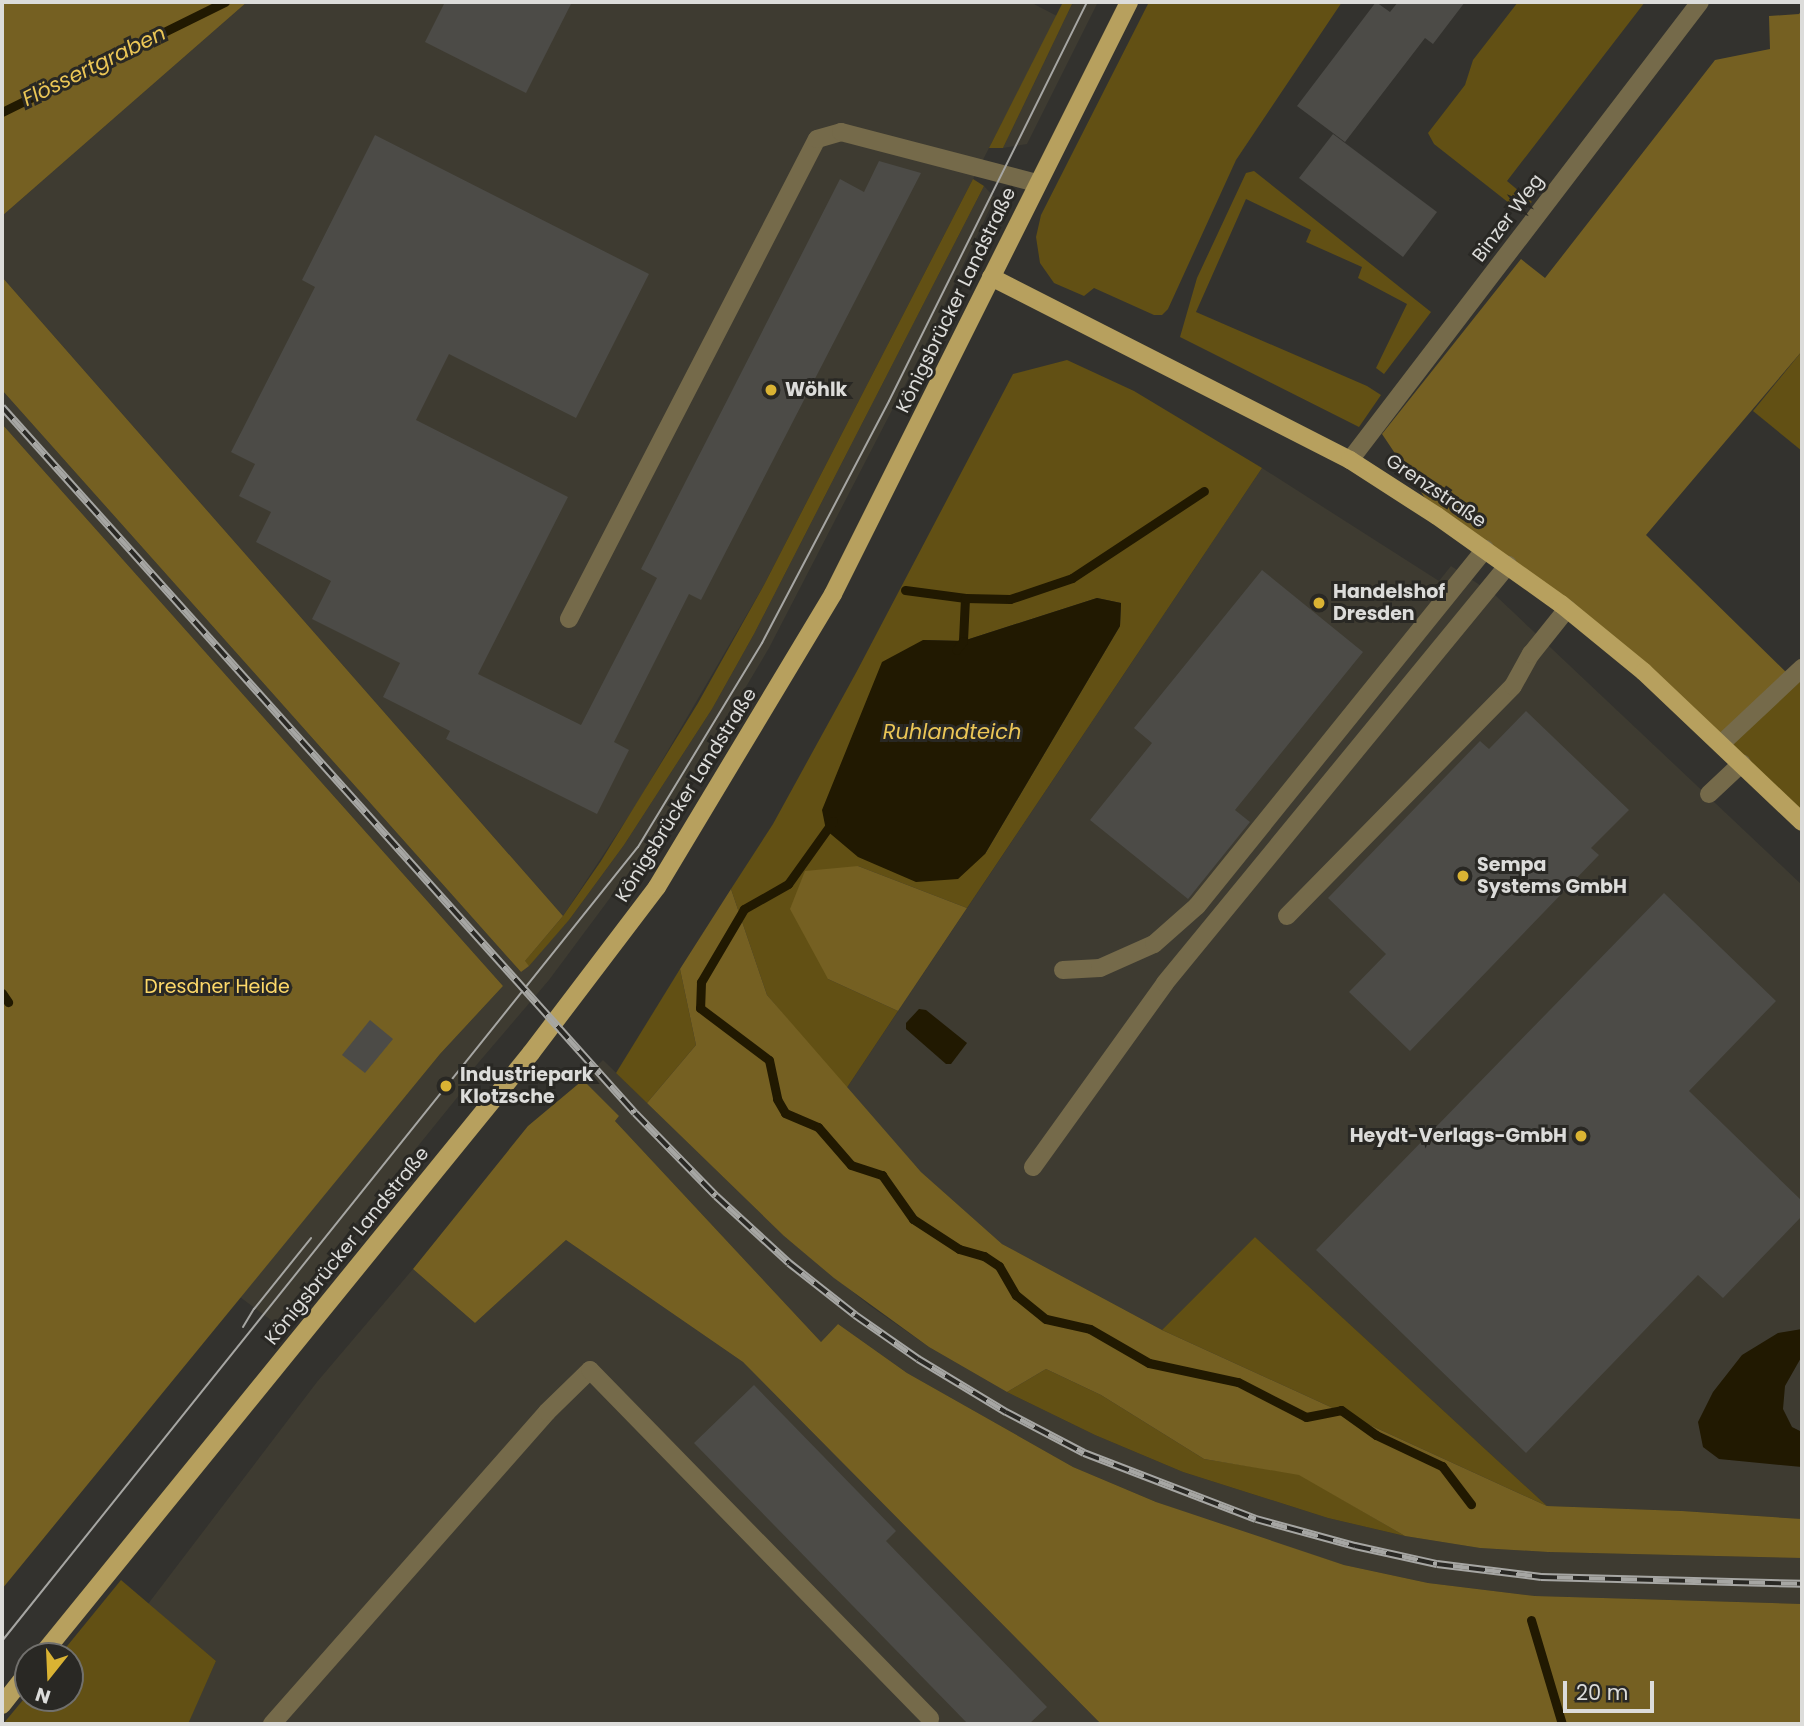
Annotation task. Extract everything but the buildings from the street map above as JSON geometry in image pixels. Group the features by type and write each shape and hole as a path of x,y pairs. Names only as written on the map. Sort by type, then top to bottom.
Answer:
{"main road":[{"name":"Königsbrücker Landstraße","path":"52,1642 531,1053 657,887 833,594 1129,2"},
{"name":"Grenzstraße","path":"990,277 1350,460 1485,549 1567,609 1721,743 1802,822"},
{"path":"2,1705 14,1690"}],"street":[{"name":"Binzer Weg","path":"1350,460 1700,2"},
{"path":"569,619 817,139 841,132 1037,183"},
{"path":"1063,970 1100,968 1154,944 1198,906 1485,549"},
{"path":"1033,1167 1165,984 1508,565"},
{"path":"1287,916 1513,686 1531,654 1567,609"},
{"path":"1721,743 1799,678"},
{"path":"1709,794 1742,763"},
{"path":"272,1724 537,1423 590,1370 930,1718"}],"shaded area":[{"path":"247,2 1030,2 1057,16 764,585 638,802 563,916 2,277 2,216"},
{"path":"1063,2 1073,2 1003,148 989,148"},
{"path":"1073,2 1098,2 1027,144 1003,148"},
{"path":"1149,2 1342,2 1236,160 1168,309 1162,315 1154,315 1094,288 1084,296 1054,283 1040,263 1036,237 1041,215"},
{"path":"1518,2 1645,2 1507,181 1532,202 1526,207 1509,203 1434,144 1428,133 1465,85 1473,60"},
{"path":"1254,171 1431,312 1384,374 1376,368 1407,304 1358,278 1362,267 1306,242 1311,230 1246,199 1196,312 1367,386 1381,395 1359,427 1180,337 1197,278 1246,173"},
{"path":"973,179 984,186 754,634 712,709 624,845 569,920 529,966 524,962 563,916 601,861 698,703 764,585"},
{"path":"984,186 995,198 920,356 769,648 684,791 639,859 549,980 473,1069 477,1073 275,1323 240,1297 440,1054 503,986 2,424 2,390 521,972 569,920 624,845 712,709 754,634"},
{"path":"1802,351 1802,451 1753,411"},
{"path":"1067,360 1134,391 1262,468 967,908 858,866 828,979 898,1011 846,1089 767,995 731,889 773,824 857,671 1013,374","holes":["1097,598 1121,603 1120,626 985,854 923,640 963,641"]},
{"path":"1262,468 1439,581 1451,566 1495,595 1802,885 1802,1519 1547,1506 1255,1237 1162,1330 1002,1244 921,1172 846,1089"},
{"path":"1802,677 1802,822 1722,743"},
{"path":"680,969 696,1045 647,1103 616,1073"},
{"path":"603,1060 784,1236 869,1305 929,1347 1007,1392 1095,1435 1183,1472 1328,1518 1405,1536 1480,1548 1548,1552 1802,1558 1802,1604 1535,1596 1428,1583 1344,1565 1246,1534 1156,1502 1073,1467 907,1373 838,1324 821,1342 615,1121 619,1116 583,1080"},
{"path":"1255,1237 1547,1506 1162,1330"},
{"path":"566,1240 743,1362 1101,1724 187,1724 216,1661 148,1604 317,1382 413,1269 475,1323"},
{"path":"1046,1369 1101,1395 1204,1459 1299,1474 1405,1536 1328,1518 1183,1472 1095,1435 1007,1392"},
{"path":"121,1580 216,1661 188,1724 3,1724 14,1711 84,1712 84,1642 70,1642"}],"green space":[{"path":"2,2 247,2 2,216"},
{"path":"1802,10 1802,351 1646,535 1793,679 1722,743 1437,516 1382,434 1521,259 1545,278 1715,60 1770,49 1769,16 1799,14"},
{"path":"2,277 563,916 525,961 529,966 521,972 2,390"},
{"name":"Dresdner Heide","path":"2,424 503,986 440,1054 2,1589"},
{"path":"858,866 967,908 898,1011 828,979 790,909 805,871"},
{"path":"731,889 767,995 921,1172 1002,1244 1162,1330 1547,1506 1802,1519 1802,1558 1548,1552 1480,1548 1405,1536 1299,1475 1204,1459 1101,1395 1046,1369 1007,1392 929,1347 834,1278 784,1236 647,1103 696,1045 680,969"},
{"path":"583,1080 619,1116 615,1121 821,1342 838,1324 907,1373 1073,1467 1156,1502 1344,1565 1428,1583 1535,1596 1802,1604 1802,1724 1101,1724 743,1362 566,1240 475,1323 413,1269 528,1126"}],"water":[{"name":"Ruhlandteich","path":"1097,598 1121,603 1120,626 985,854 958,879 916,882 858,857 826,830 822,810 882,662 923,640 963,641"},
{"path":"919,1009 926,1010 967,1043 951,1064 946,1064 906,1029 906,1023"},
{"path":"1802,1329 1802,1356 1785,1386 1783,1409 1792,1427 1802,1432 1802,1467 1719,1459 1703,1447 1698,1422 1713,1392 1742,1355 1778,1333"}],"waterway":[{"name":"Flössertgraben","path":"2,112 225,2"},
{"path":"965,598 1010,599 1072,578 1204,491"},
{"path":"905,590 965,598 963,641 956,650"},
{"path":"833,821 788,884 744,909 701,982 700,1008 769,1060 777,1099 785,1113 818,1127 851,1165 882,1175 913,1219 959,1249 984,1256 999,1266 1016,1295 1046,1319 1090,1329 1149,1363 1238,1382 1306,1417 1341,1410 1376,1435 1442,1466 1471,1504"},
{"path":"2,993 8,1002"},
{"path":"1531,1620 1562,1724"}],"tram line":[{"path":"2,1641 638,847 762,643 889,401 1087,2"},
{"path":"243,1327 254,1309 311,1238"}],"railway":[{"path":"2,407 635,1113 716,1196 789,1263 855,1315 918,1359 1006,1412 1084,1453 1256,1519 1355,1546 1437,1564 1541,1577 1802,1584"}],"place":[{"name":"Wöhlk","path":"771,390"},
{"name":"Handelshof Dresden","path":"1319,603"},
{"name":"Sempa Systems GmbH","path":"1463,876"},
{"name":"Industriepark Klotzsche","path":"446,1086"},
{"name":"Heydt-Verlags-GmbH","path":"1581,1136"}]}
